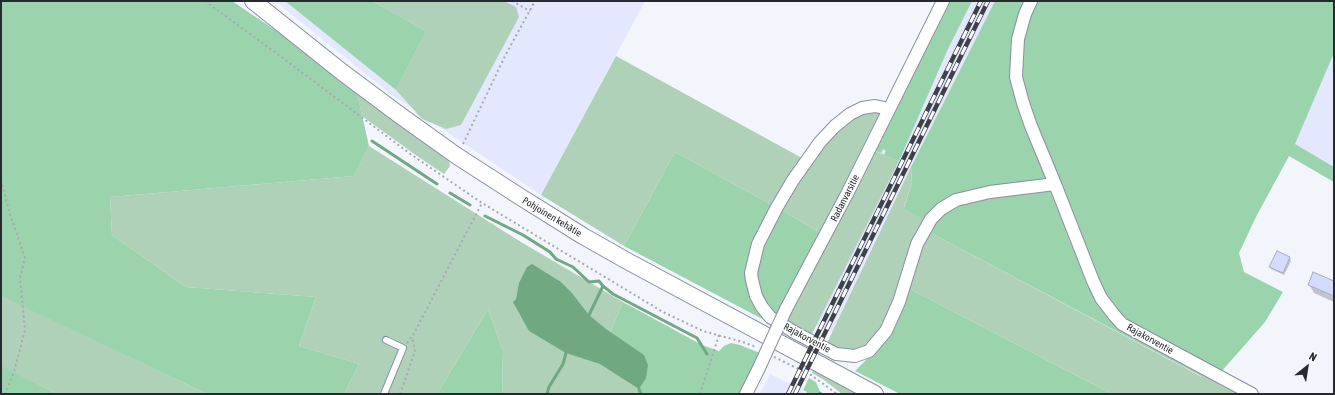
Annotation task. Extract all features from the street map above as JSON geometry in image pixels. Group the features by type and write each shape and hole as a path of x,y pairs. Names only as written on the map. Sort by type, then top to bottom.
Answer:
{"main road":[{"name":"Pohjoinen kehätie","path":"253,1 342,72 457,156 519,196 583,236 732,318 875,394"}],"street":[{"name":"Radanvarsitie","path":"746,394 786,309 852,185 943,1"},
{"name":"Rajakorventie","path":"1031,1 1025,14 1018,39 1016,77 1031,126 1101,298 1114,315 1133,330 1252,394"},
{"name":"Rajakorventie","path":"889,109 875,106 862,108 850,114 840,122 820,142 793,180 758,244 751,273 756,296 762,307 770,317 781,325 824,349 836,354 855,356 869,351 877,343 886,331 894,316 917,244 931,219 941,209 956,200 990,192 1055,184"}],"lane":[{"path":"384,394 403,348 386,340"}],"path":[{"path":"205,1 396,144 482,203 663,312 703,331 743,342 761,350"},
{"path":"512,1 530,11"},
{"path":"457,156 505,56 535,1"},
{"path":"1,180 9,211 25,258 20,278 25,330 14,372 5,394"},
{"path":"403,348 412,337 482,203"},
{"path":"700,394 719,335"},
{"path":"400,394 415,351 412,337"},
{"path":"770,354 811,375 837,394"}],"shaded area":[{"path":"1,1 232,1 287,38 357,93 369,146 354,176 110,197 112,235 186,287 316,297 299,346 359,364 344,394 207,394 1,296"},
{"path":"275,1 645,1 541,195 392,95"},
{"path":"285,1 372,1 426,31 396,90"},
{"path":"372,1 504,1 516,7 519,17 461,125 446,129 422,119 396,90 426,31"},
{"path":"947,1 972,1 948,49 899,161 884,155 886,151 883,149 881,153 873,150 918,65 919,57"},
{"path":"953,1 995,1 911,167 832,333 799,317"},
{"path":"995,1 1025,1 1010,77 1023,119 1047,172 1046,178 1043,181 985,190 929,216 919,217 904,208 912,183 911,167"},
{"path":"1036,1 1334,1 1334,53 1295,144 1334,167 1334,182 1289,156 1256,217 1239,253 1244,272 1283,292 1265,322 1221,372 1135,325 1121,314 1109,301 1101,287 1031,113 1020,76 1021,49 1028,16"},
{"path":"1334,53 1334,167 1295,144"},
{"path":"616,56 802,158 774,206 675,152 624,246 541,195"},
{"path":"357,93 449,161 450,166 444,174 362,116"},
{"path":"878,111 880,114 823,234 779,209 822,144 858,114"},
{"path":"369,146 521,242 623,302 608,337 640,381 635,394 502,394 503,351 488,309 437,394 344,394 359,364 299,346 316,297 186,287 112,235 110,197 354,176"},
{"path":"873,150 899,161 810,338 785,324"},
{"path":"675,152 774,206 747,271 747,285 752,300 757,311 768,322 624,246"},
{"path":"911,167 912,183 904,207 929,216 893,306 879,332 867,348 845,352 826,345"},
{"path":"1048,190 1055,194 1113,320 1200,369 1203,377 929,232 943,211 975,198"},
{"path":"779,209 823,234 776,319 762,304 755,266"},
{"path":"929,232 1202,377 1200,369 1246,394 1112,394 906,287 921,242"},
{"path":"532,264 561,282 589,315 606,329 644,355 648,365 646,378 639,389 600,364 566,353 529,331 513,302 516,299 519,283 527,267"},
{"path":"906,287 1112,394 900,394 855,371 872,354"},
{"path":"1,296 207,394 57,394 1,366"},
{"path":"623,302 702,345 719,351 724,346 731,343 760,353 752,367 756,369 743,394 635,394 640,381 608,337"},
{"path":"488,309 503,351 502,394 437,394"},
{"path":"2,366 57,394 1,394"},
{"path":"814,368 862,394 842,394 812,373"},
{"path":"770,374 803,390 801,394 760,394"},
{"path":"809,378 816,382 821,394 806,394 807,392 803,390"}],"building":[{"path":"1277,251 1290,257 1283,273 1269,267"},
{"path":"1313,272 1334,281 1334,296 1308,285"}],"waterway":[{"path":"372,141 437,184"},
{"path":"450,193 470,205"},
{"path":"485,216 523,235 550,252 556,259 573,267 589,282 599,281 603,286"},
{"path":"589,315 603,286 613,294 697,338 707,354"},
{"path":"547,394 549,387 563,364 566,353"},
{"path":"639,389 641,394"}],"railway":[{"path":"788,394 981,1"},
{"path":"795,394 988,1"}]}
